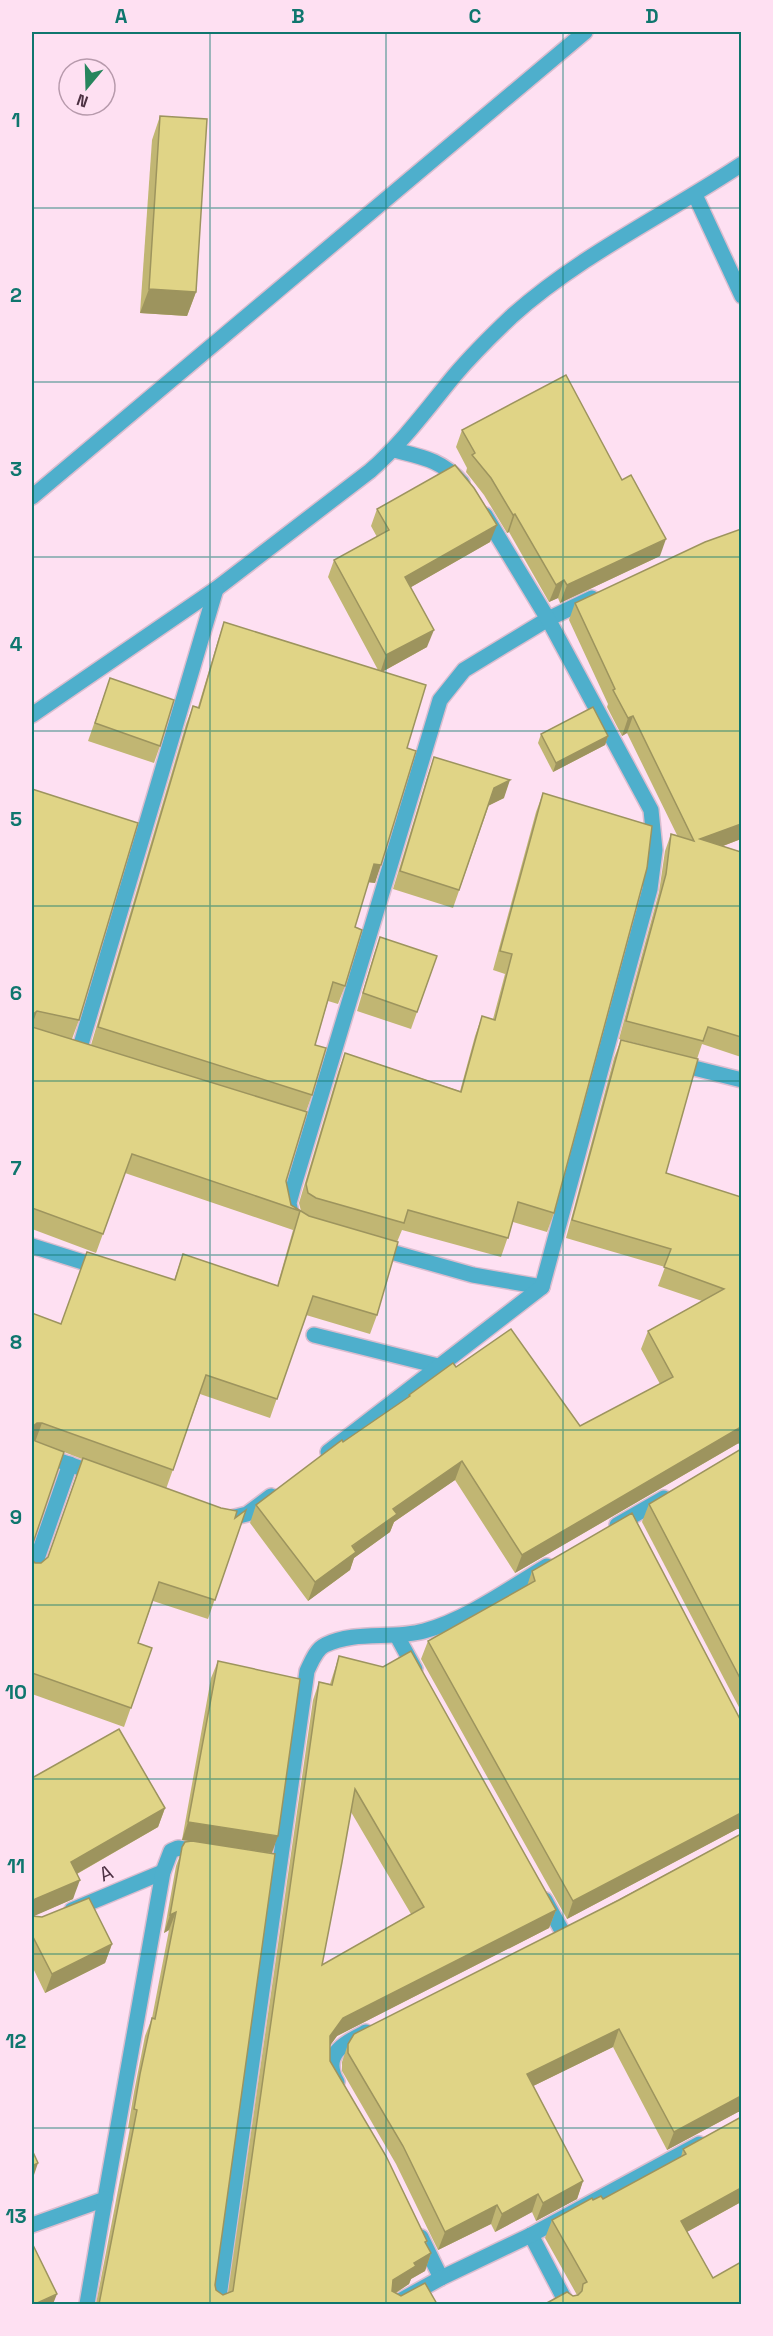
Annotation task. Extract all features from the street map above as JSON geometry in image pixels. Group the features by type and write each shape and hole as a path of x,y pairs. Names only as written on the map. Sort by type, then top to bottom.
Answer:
{"street":[{"path":"32,497 585,32"},
{"path":"32,715 216,589 370,471 394,450 456,373 512,317 595,253 695,195 741,164"},
{"path":"695,195 741,296"},
{"path":"320,1458 542,1287 613,1047 650,889 655,850 651,810 548,619 473,496 451,470 432,460 394,450"},
{"path":"60,1046 84,1053 216,589"},
{"path":"305,1226 292,1218 289,1203 306,1123 440,700 464,670 548,619 610,589"},
{"path":"663,1060 741,1080"},
{"path":"359,1243 473,1275 542,1287"},
{"path":"32,1246 118,1272"},
{"path":"314,1335 438,1366"},
{"path":"32,1451 112,1480"},
{"path":"32,1573 70,1464"},
{"path":"217,1518 231,1520 247,1514 283,1486"},
{"path":"609,1530 632,1523 680,1488"},
{"path":"218,2304 273,1864 307,1671 321,1646 344,1637 397,1636 426,1630 466,1613 558,1560"},
{"path":"397,1636 425,1687"},
{"path":"87,2304 163,1872 171,1851 178,1848 220,1855"},
{"name":"A","path":"53,1918 163,1872"},
{"path":"540,1890 562,1931"},
{"path":"344,2093 332,2074 332,2059 341,2045 383,2024"},
{"path":"394,2304 441,2278 531,2235 710,2138"},
{"path":"32,2225 105,2199"},
{"path":"417,2228 441,2278"},
{"path":"531,2235 567,2304"}],"building":[{"path":"160,116 207,119 196,292 149,289"},
{"path":"566,375 622,480 631,475 666,539 567,585 564,580 556,585 515,514 513,515 491,478 472,455 475,453 462,430"},
{"path":"455,465 474,488 497,525 405,577 434,630 386,655 334,560 389,530 377,509"},
{"path":"741,529 741,824 700,839 741,852 741,1037 708,1027 703,1041 626,1021 666,874 671,834 694,841 633,716 628,718 613,690 615,689 575,603 705,542"},
{"path":"224,622 426,685 407,748 416,751 381,865 374,864 355,927 362,930 345,986 333,982 315,1045 326,1048 312,1095 98,1027 193,706 199,708"},
{"path":"110,678 174,700 160,746 95,723"},
{"path":"593,707 608,736 556,763 541,734"},
{"path":"434,757 510,780 494,788 459,890 400,871"},
{"path":"32,789 138,823 79,1020 37,1011 32,1015"},
{"path":"543,793 652,826 647,868 554,1213 518,1202 508,1238 408,1210 404,1223 316,1198 308,1193 306,1184 345,1053 461,1092 482,1016 495,1020 512,954 500,951"},
{"path":"380,937 437,956 417,1012 363,993"},
{"path":"32,1027 307,1112 286,1181 291,1205 309,1216 398,1242 377,1315 313,1296 277,1399 206,1375 173,1470 42,1423 37,1423 32,1427 32,1313 61,1324 87,1252 175,1280 183,1254 278,1286 300,1211 132,1154 103,1234 32,1208"},
{"path":"621,1040 698,1059 666,1173 741,1197 741,1427 522,1555 462,1461 393,1509 397,1514 352,1546 356,1552 315,1582 256,1505 342,1440 343,1442 410,1396 453,1363 456,1367 511,1329 580,1426 673,1377 648,1331 724,1289 664,1267 671,1249 572,1220"},
{"path":"32,1437 35,1441 64,1452 32,1546"},
{"path":"741,1449 741,1680 649,1504"},
{"path":"83,1458 221,1508 237,1511 235,1518 246,1510 215,1600 159,1582 138,1643 152,1648 131,1708 32,1673 32,1559 35,1563 41,1563 48,1557"},
{"path":"632,1513 741,1720 741,1813 573,1901 428,1641 535,1581 532,1571"},
{"path":"411,1651 556,1910 343,2018 330,2036 330,2061 386,2156 431,2253 414,2263 416,2266 393,2280 392,2291 401,2296 425,2283 437,2304 99,2304 137,2110 134,2109 140,2074 152,2018 155,2019 176,1912 170,1915 182,1847 185,1842 192,1841 275,1854 215,2285 216,2290 223,2295 233,2291 319,1682 332,1685 339,1656 383,1667","holes":["355,1789 424,1907 322,1965"]},
{"path":"218,1661 300,1679 278,1836 188,1822"},
{"path":"119,1729 165,1808 71,1862 80,1880 35,1899 32,1904 32,1778"},
{"path":"741,1834 741,2096 674,2132 619,2029 527,2074 583,2181 543,2203 538,2194 502,2214 497,2205 445,2232 403,2146 348,2053 348,2044 354,2034 619,1900"},
{"path":"89,1898 112,1944 52,1974 32,1935 32,1916 42,1917"},
{"path":"741,2117 741,2188 681,2221 713,2278 741,2262 741,2304 545,2304 567,2292 573,2296 578,2295 582,2291 583,2284 587,2282 552,2220 592,2198 593,2200 601,2196 603,2199 686,2154 683,2149"},
{"path":"32,2150 38,2163 32,2166"},
{"path":"32,2243 57,2294 35,2304 32,2304"}]}
